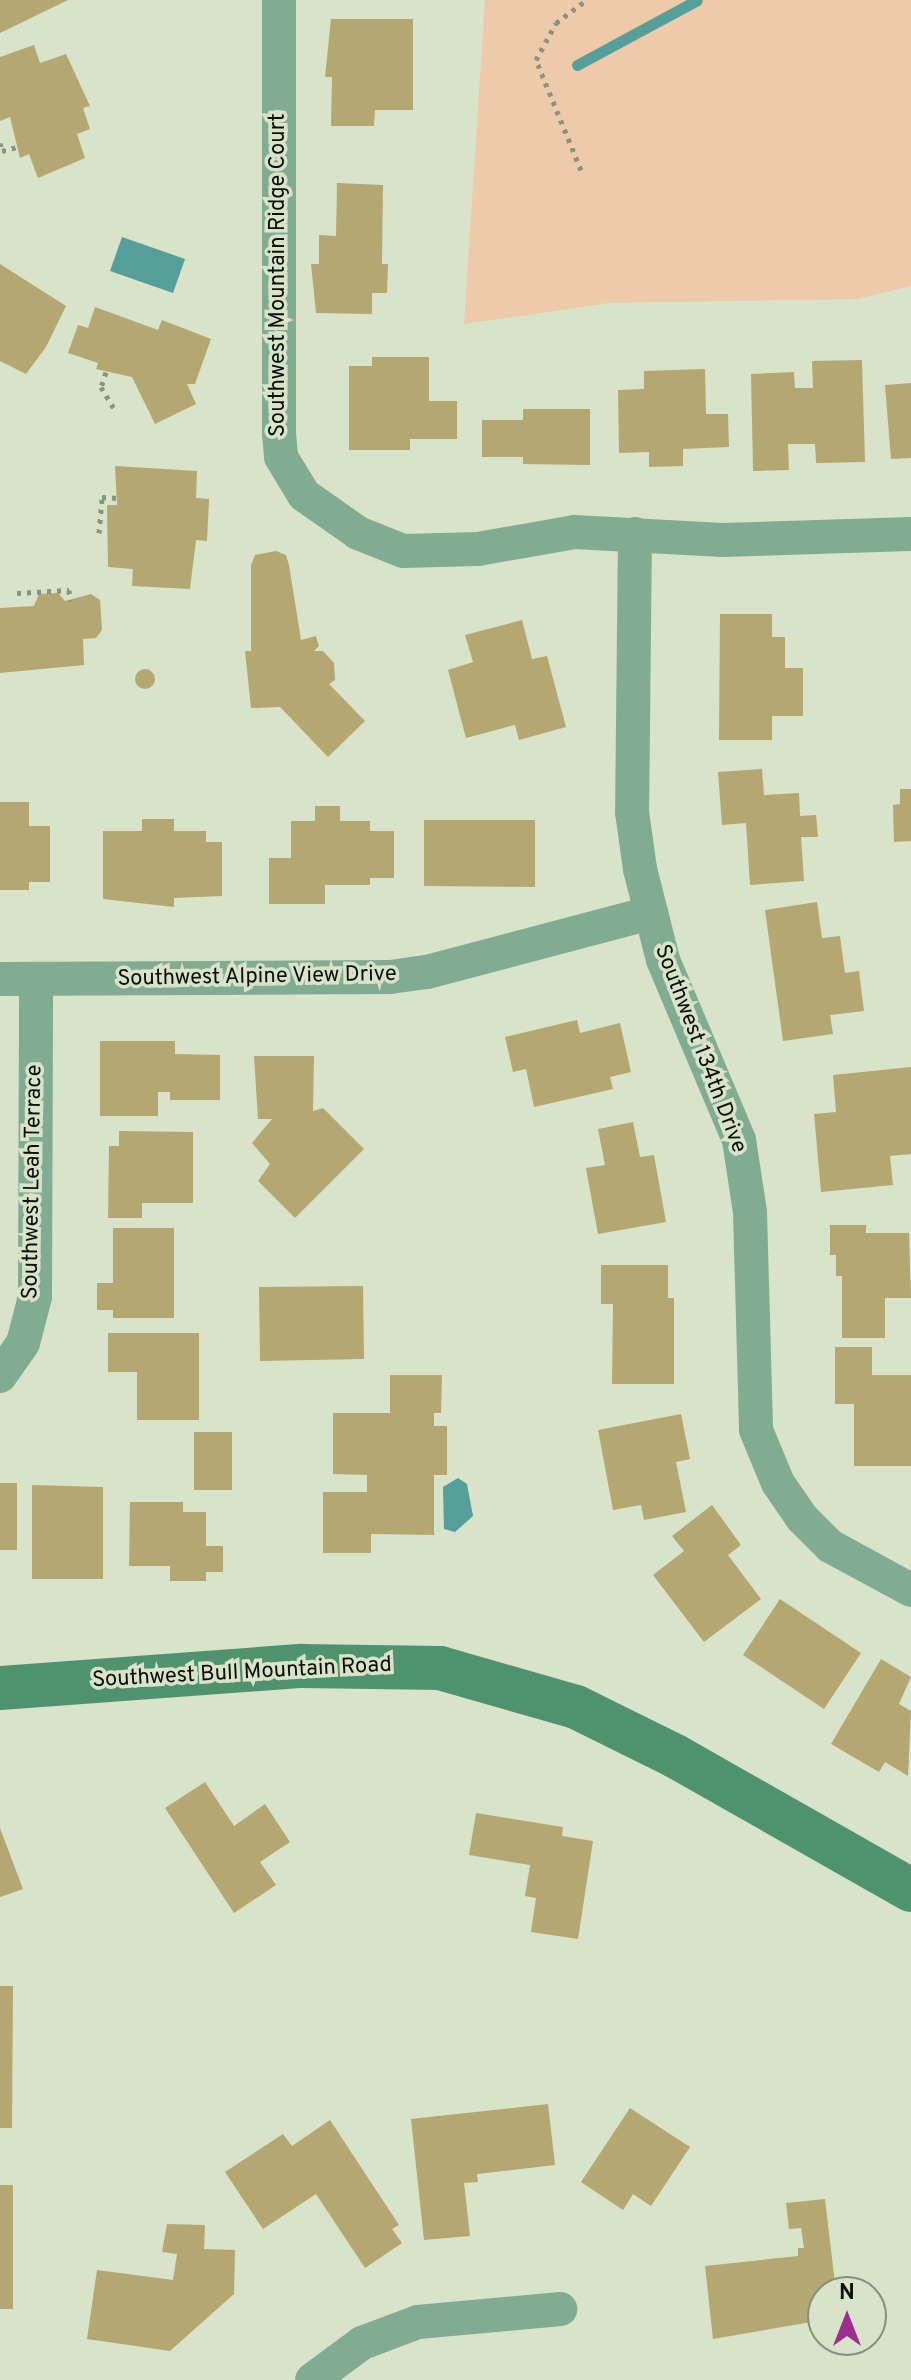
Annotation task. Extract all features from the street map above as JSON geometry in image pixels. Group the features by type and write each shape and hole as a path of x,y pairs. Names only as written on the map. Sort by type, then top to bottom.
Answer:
{"main road":[{"name":"Southwest Bull Mountain Road","path":"0,1688 302,1666 440,1668 576,1707 675,1756 911,1890"}],"street":[{"name":"Southwest Mountain Ridge Court","path":"279,0 279,433 292,481 358,533 403,551 478,549 574,532 723,540 911,534"},
{"name":"Southwest 134th Drive","path":"635,534 632,812 663,960 739,1140 750,1212 753,1405 764,1454 802,1518 830,1546 911,1590"},
{"name":"Southwest Alpine View Drive","path":"0,979 390,977 651,913"},
{"name":"Southwest Leah Terrace","path":"0,1376 23,1343 35,1297 36,980"},
{"path":"312,2380 362,2343 418,2322 560,2309"}],"path":[{"path":"581,170 536,60 556,23 586,0"},
{"path":"0,143 2,151 17,147"},
{"path":"106,372 101,387 114,409"},
{"path":"99,533 102,497 118,498"},
{"path":"17,593 69,590 70,601"}],"shaded area":[{"path":"485,0 911,0 911,286 857,299 609,303 464,324"}],"water":[{"path":"122,237 185,259 173,293 110,271"},
{"path":"458,1478 467,1484 473,1516 455,1532 444,1529 443,1487"}],"building":[{"path":"0,0 68,0 0,33"},
{"path":"331,19 413,19 413,110 375,110 374,126 331,126 332,77 325,77"},
{"path":"34,45 40,63 66,54 90,106 83,108 90,129 77,134 85,158 38,178 29,154 20,158 10,117 0,121 0,57"},
{"path":"337,183 383,185 382,264 388,264 387,293 372,293 372,314 316,313 311,264 319,264 319,235 336,236"},
{"path":"0,264 66,306 46,347 26,374 0,361"},
{"path":"95,307 158,330 162,320 211,339 195,384 187,384 196,404 155,424 132,377 96,369 98,363 68,353 78,325 88,328"},
{"path":"372,357 429,357 429,401 457,401 457,439 410,439 410,450 349,450 349,366 372,366"},
{"path":"862,360 865,462 816,463 815,444 788,444 789,470 753,471 751,374 794,372 795,388 813,388 812,361"},
{"path":"705,369 706,414 728,414 729,447 683,449 683,466 649,467 649,452 619,453 618,390 644,389 644,371"},
{"path":"911,383 911,458 891,459 885,385"},
{"path":"523,409 590,409 590,465 523,464 523,457 482,457 482,420 523,420"},
{"path":"115,466 197,471 196,498 209,499 207,541 196,540 190,589 132,586 133,569 108,567 107,505 117,505"},
{"path":"276,551 286,555 289,565 301,640 316,636 319,646 314,651 323,651 334,663 335,680 329,684 365,721 328,757 280,707 251,708 245,651 251,651 251,565 255,555"},
{"path":"58,593 65,601 91,594 100,600 102,630 96,638 83,639 84,665 0,673 0,608 34,606 39,594"},
{"path":"720,614 772,614 772,637 785,637 785,668 803,668 803,716 772,716 772,740 719,740"},
{"path":"522,620 532,659 547,656 566,727 519,740 515,725 466,738 448,670 473,662 465,635"},
{"path":"145,669 152,672 155,679 152,686 145,689 138,686 135,679 138,672"},
{"path":"762,769 764,795 799,793 800,816 816,815 818,837 801,837 804,881 750,885 746,823 722,825 718,772"},
{"path":"900,789 911,789 911,841 894,842 893,805 900,804"},
{"path":"0,802 29,802 29,826 50,826 50,882 29,882 29,890 0,890"},
{"path":"315,806 340,806 340,821 370,821 370,831 394,831 394,878 370,878 370,885 325,885 325,904 269,904 269,858 291,858 291,821 315,821"},
{"path":"142,819 174,819 174,831 206,831 206,842 222,842 222,896 174,898 174,907 103,899 103,831 142,831"},
{"path":"424,820 535,820 535,887 424,886"},
{"path":"817,902 822,938 840,936 845,973 859,971 864,1011 830,1015 833,1034 783,1041 765,910"},
{"path":"577,1020 580,1033 620,1023 631,1072 610,1077 613,1089 534,1107 526,1069 513,1072 505,1037"},
{"path":"100,1041 175,1041 175,1054 220,1055 220,1100 170,1100 170,1092 158,1092 158,1116 100,1116"},
{"path":"254,1056 314,1056 313,1111 323,1108 364,1149 295,1218 258,1181 270,1164 252,1143 272,1119 258,1119"},
{"path":"911,1067 911,1154 890,1156 893,1185 821,1192 814,1114 836,1112 833,1075"},
{"path":"633,1122 640,1157 654,1155 666,1222 598,1234 586,1168 605,1165 598,1129"},
{"path":"119,1131 193,1132 193,1203 142,1203 142,1218 108,1218 109,1146 119,1146"},
{"path":"830,1225 866,1225 866,1233 909,1233 911,1298 885,1298 885,1338 842,1338 842,1276 836,1276 836,1255 830,1255"},
{"path":"113,1228 174,1228 174,1318 113,1318 113,1310 97,1310 97,1283 113,1283"},
{"path":"601,1265 668,1265 668,1298 674,1298 674,1384 612,1384 613,1304 601,1304"},
{"path":"363,1286 364,1359 260,1361 259,1287"},
{"path":"108,1333 199,1333 199,1420 137,1420 137,1372 108,1372"},
{"path":"835,1347 872,1347 872,1375 911,1375 911,1466 854,1466 854,1404 835,1404"},
{"path":"390,1375 442,1375 441,1413 434,1413 434,1426 447,1426 447,1475 434,1475 434,1535 371,1534 371,1553 323,1553 323,1492 367,1492 367,1475 333,1474 333,1413 390,1413"},
{"path":"681,1414 690,1459 676,1462 686,1512 644,1520 641,1505 613,1510 598,1430"},
{"path":"194,1432 232,1432 232,1490 194,1490"},
{"path":"0,1483 17,1483 17,1550 0,1550"},
{"path":"32,1485 103,1487 103,1579 32,1579"},
{"path":"130,1502 183,1502 183,1512 206,1512 206,1546 223,1546 223,1572 206,1572 206,1581 170,1581 170,1566 129,1566"},
{"path":"712,1505 741,1545 728,1555 761,1599 704,1642 653,1575 684,1551 672,1536"},
{"path":"780,1599 861,1653 824,1709 743,1655"},
{"path":"881,1659 911,1677 899,1704 911,1711 908,1776 885,1762 879,1772 831,1744"},
{"path":"205,1782 234,1826 265,1804 290,1842 260,1862 276,1885 234,1913 165,1808"},
{"path":"476,1813 563,1827 562,1836 593,1841 578,1939 531,1932 536,1898 525,1896 530,1865 469,1855"},
{"path":"0,1828 23,1889 0,1897"},
{"path":"0,1986 13,1986 12,2128 0,2128"},
{"path":"548,2104 555,2165 477,2174 478,2182 464,2183 470,2236 424,2240 411,2119"},
{"path":"630,2108 690,2147 651,2206 633,2194 623,2210 581,2182"},
{"path":"330,2120 399,2225 392,2229 402,2243 365,2268 316,2194 263,2229 225,2172 283,2134 292,2146"},
{"path":"0,2185 13,2185 13,2309 0,2309"},
{"path":"825,2199 834,2276 807,2276 807,2323 713,2339 705,2266 798,2256 798,2248 804,2248 801,2228 789,2229 786,2203"},
{"path":"167,2224 205,2225 204,2249 235,2250 234,2294 170,2351 87,2339 97,2270 173,2280 177,2254 162,2252"}],"waterway":[{"path":"577,65 697,0"}]}
